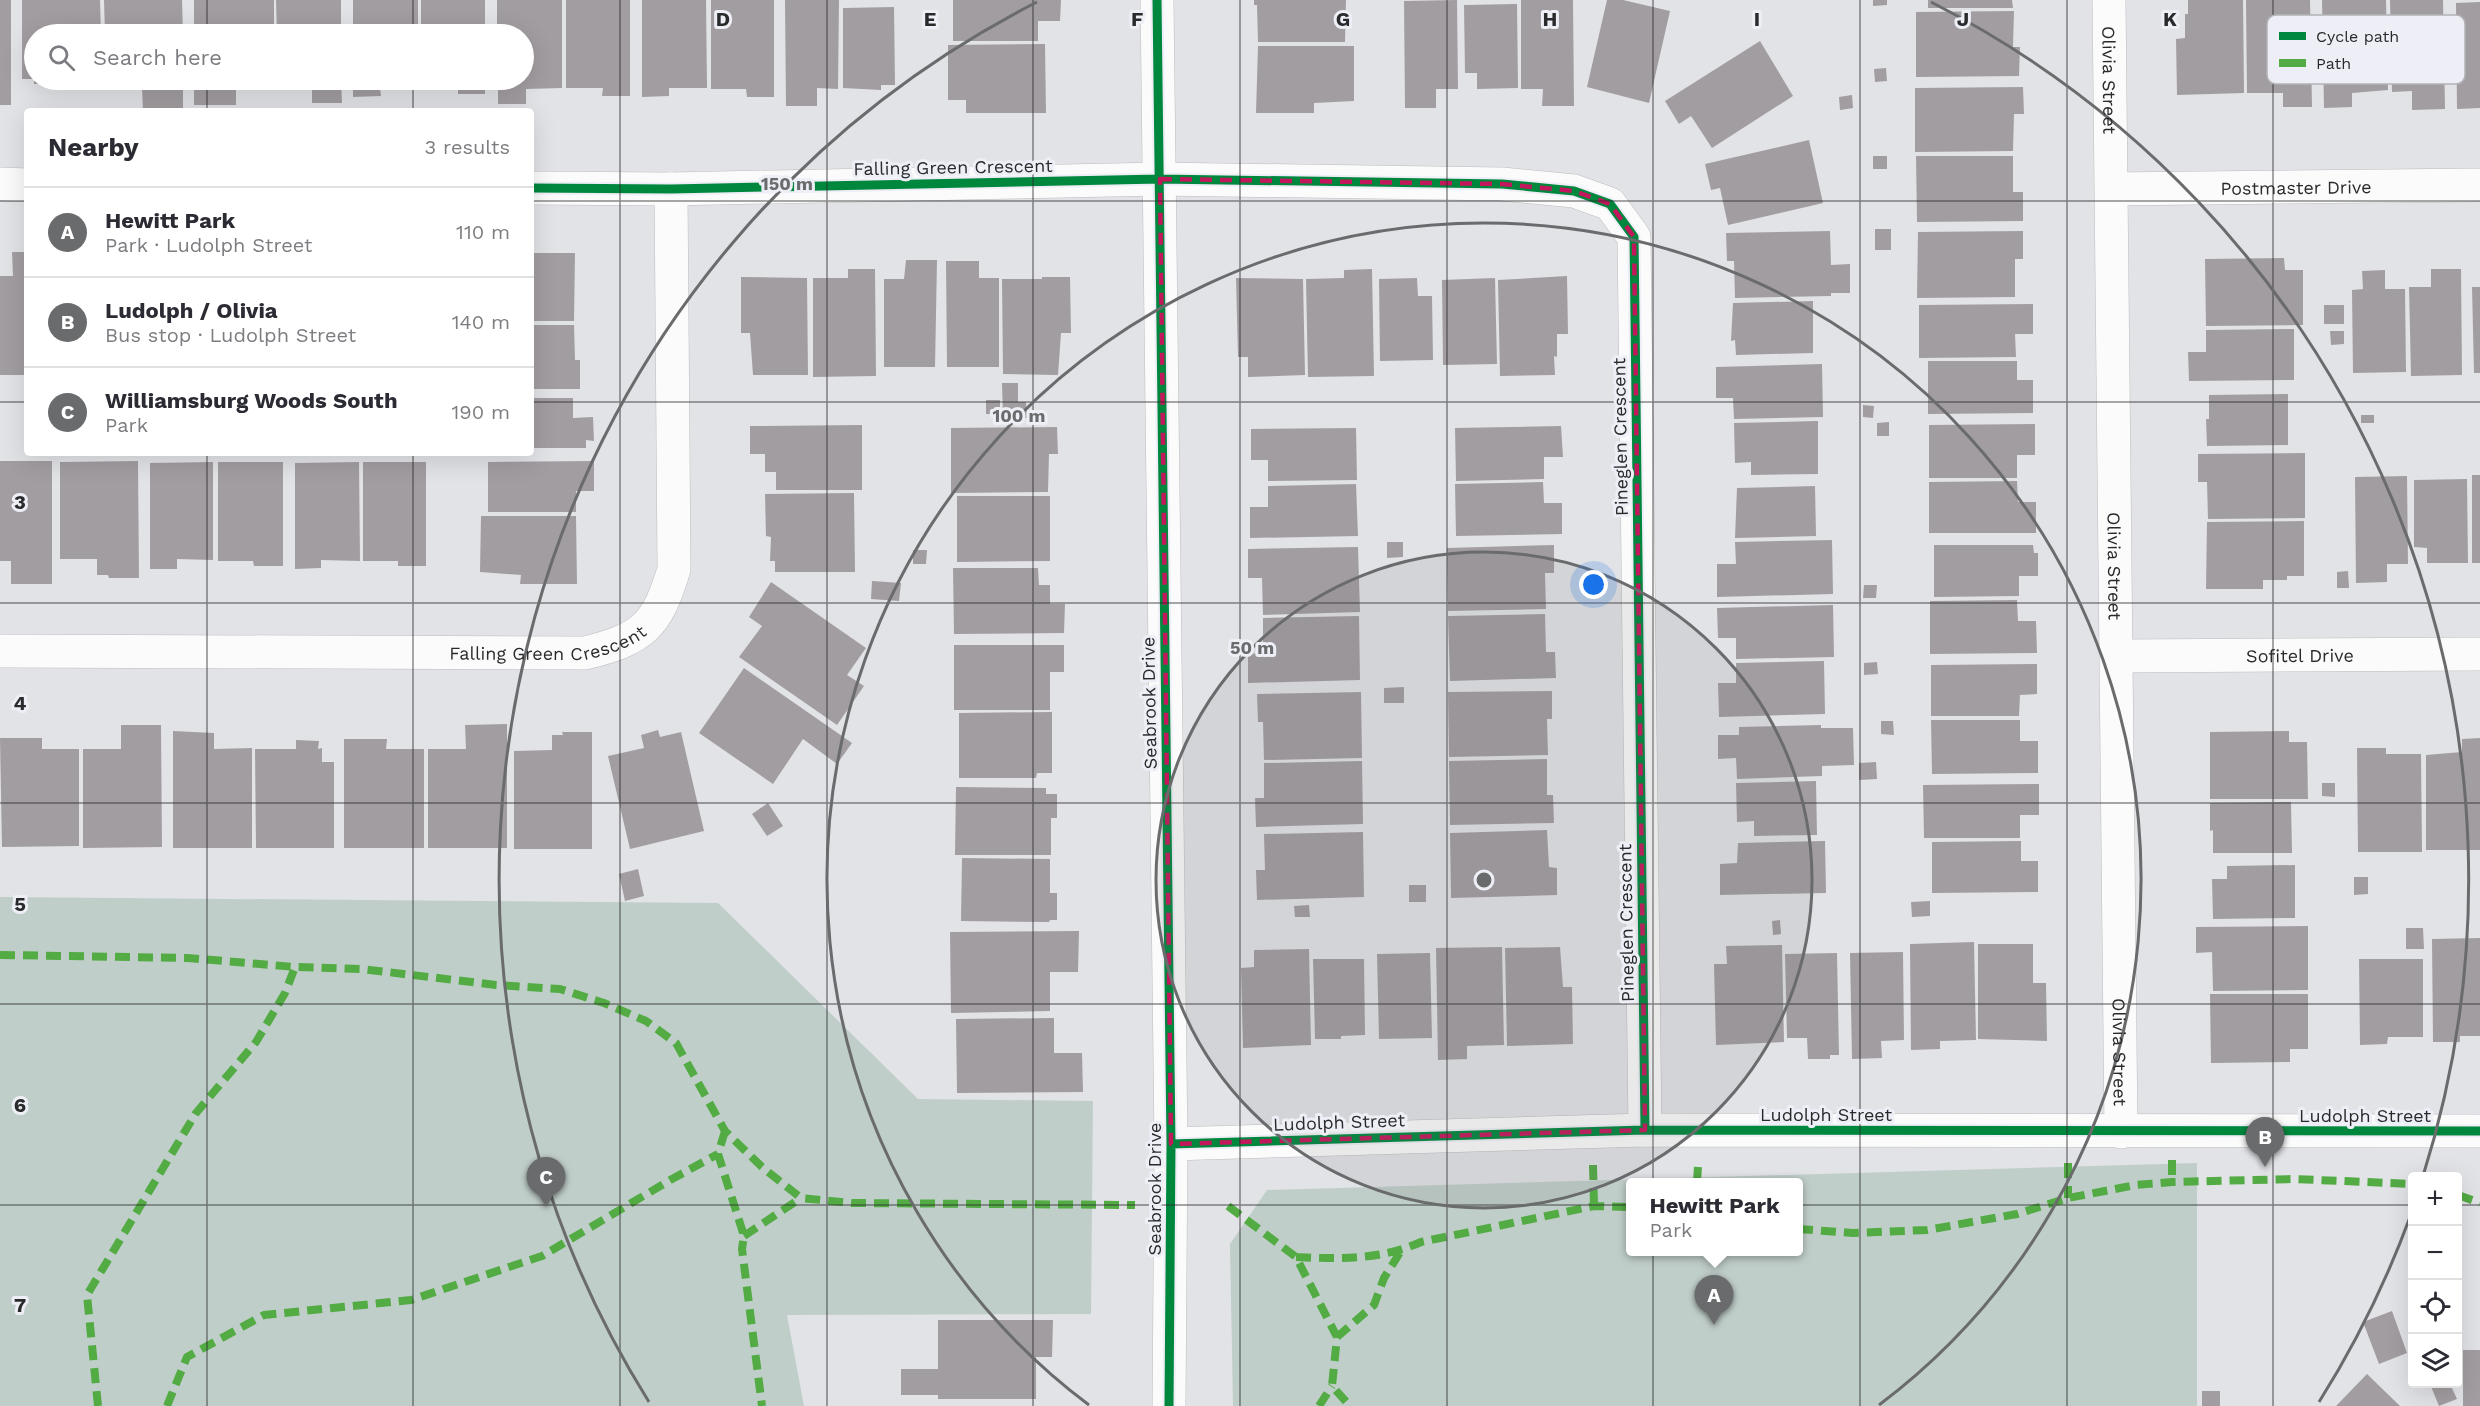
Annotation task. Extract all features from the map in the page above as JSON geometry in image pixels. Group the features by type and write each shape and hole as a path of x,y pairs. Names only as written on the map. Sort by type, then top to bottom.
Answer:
{"street":[{"name":"Seabrook Drive","path":"1157,0 1171,1144 1169,1406"},
{"name":"Olivia Street","path":"2109,0 2118,656 2121,1132"},
{"name":"Falling Green Crescent","path":"534,188 671,189 1160,179"},
{"name":"Pineglen Crescent","path":"1160,179 1502,184 1574,191 1610,204 1634,237 1645,1130"},
{"path":"0,184 24,185"},
{"name":"Postmaster Drive","path":"2112,189 2480,185"},
{"name":"Falling Green Crescent","path":"0,651 585,653 620,645 652,622 666,596 674,569 671,189"},
{"name":"Sofitel Drive","path":"2118,656 2480,654"},
{"name":"Ludolph Street","path":"1171,1144 1645,1130 2480,1131"}],"highlighted area":[{"path":"1160,179 1502,184 1574,191 1610,204 1634,237 1645,1130 1171,1144"}],"shaded area":[{"path":"0,897 718,903 918,1099 1093,1101 1091,1314 787,1315 804,1406 0,1406"},
{"path":"2197,1163 2197,1406 1233,1406 1230,1244 1267,1190 1626,1180 1626,1256 1803,1256 1803,1178 1680,1178"}],"building":[{"path":"0,0 11,0 11,105 0,105"},
{"path":"22,0 100,0 101,24 24,24 24,79 22,79"},
{"path":"104,0 182,0 183,24 105,24"},
{"path":"194,0 274,0 274,24 194,24"},
{"path":"276,0 341,0 341,24 277,24"},
{"path":"353,0 418,0 418,24 353,24"},
{"path":"421,0 485,0 485,24 421,24"},
{"path":"497,0 562,0 562,88 534,89 534,24 497,24"},
{"path":"566,0 630,0 630,96 602,96 603,88 566,88"},
{"path":"642,0 706,0 707,88 669,88 669,96 642,97"},
{"path":"711,0 774,0 774,97 747,97 746,89 711,89"},
{"path":"785,0 839,0 838,89 817,88 817,106 786,106"},
{"path":"953,0 1061,0 1060,21 1038,21 1038,41 953,41"},
{"path":"1254,0 1346,0 1345,42 1258,42 1257,5 1254,5"},
{"path":"1457,0 1458,89 1436,89 1436,108 1405,108 1404,1"},
{"path":"1521,0 1573,0 1574,106 1542,106 1543,89 1521,89"},
{"path":"1607,0 1623,0 1670,11 1649,103 1587,87"},
{"path":"1873,0 1887,0 1887,5 1873,6"},
{"path":"1928,0 2012,0 2013,8 1928,8"},
{"path":"2188,0 2243,0 2244,93 2177,95 2176,39 2185,38 2185,14 2188,14"},
{"path":"2246,0 2310,0 2310,15 2267,15 2267,84 2312,84 2312,107 2283,107 2283,93 2247,93"},
{"path":"2322,0 2386,0 2386,15 2322,15"},
{"path":"2390,0 2443,0 2443,15 2390,15"},
{"path":"2480,2 2480,108 2457,109 2457,84 2465,84 2465,15 2456,15 2456,3"},
{"path":"1517,4 1518,88 1477,89 1477,73 1465,73 1464,5"},
{"path":"894,7 895,85 881,85 881,90 843,88 843,8"},
{"path":"2014,11 2013,47 2020,47 2019,76 1916,77 1916,12"},
{"path":"1760,41 1793,96 1712,148 1691,116 1679,124 1665,101"},
{"path":"1045,44 1046,113 966,113 966,100 948,100 948,45"},
{"path":"1258,46 1354,46 1354,101 1314,103 1314,113 1256,113"},
{"path":"1886,68 1887,81 1875,82 1874,69"},
{"path":"2324,84 2388,84 2388,90 2352,93 2352,107 2324,108"},
{"path":"2392,84 2445,84 2445,109 2412,110 2412,91 2392,92"},
{"path":"2023,87 2024,114 2014,114 2013,151 1915,152 1915,88"},
{"path":"142,90 183,90 183,108 143,108"},
{"path":"194,90 236,90 236,105 194,105"},
{"path":"312,90 341,90 342,103 312,103"},
{"path":"353,90 380,90 381,96 353,97"},
{"path":"458,90 485,90 485,94 458,94"},
{"path":"498,90 526,90 526,104 498,104"},
{"path":"1852,95 1853,108 1840,110 1839,97"},
{"path":"1809,140 1823,203 1728,225 1720,188 1711,190 1705,164"},
{"path":"1873,156 1887,156 1887,169 1873,169"},
{"path":"1916,156 2013,156 2013,192 2023,192 2023,221 1917,222"},
{"path":"1875,229 1891,229 1891,250 1875,250"},
{"path":"1830,231 1831,265 1850,264 1850,293 1831,293 1831,296 1735,298 1734,261 1727,261 1726,233"},
{"path":"2023,231 2023,259 2015,259 2015,297 1917,298 1918,232"},
{"path":"12,252 24,252 24,375 0,375 0,276 13,276"},
{"path":"534,253 575,253 574,321 534,321"},
{"path":"2284,258 2285,270 2303,270 2303,325 2206,326 2205,259"},
{"path":"906,260 937,260 935,367 884,367 884,279 904,279"},
{"path":"946,261 979,261 979,278 999,278 999,367 947,367"},
{"path":"848,269 875,269 876,376 813,377 813,278 848,278"},
{"path":"1372,269 1374,376 1308,377 1306,279 1344,278 1344,270"},
{"path":"2431,269 2461,269 2462,375 2411,376 2409,287 2431,287"},
{"path":"2385,270 2385,289 2405,289 2406,372 2353,373 2352,290 2363,289 2362,271"},
{"path":"1567,276 1568,334 1557,334 1557,357 1554,356 1555,375 1500,376 1498,280"},
{"path":"741,277 807,278 808,375 753,375 750,333 741,333"},
{"path":"1042,277 1070,277 1071,333 1061,333 1058,375 1003,374 1002,279 1042,279"},
{"path":"1236,278 1303,279 1305,375 1248,377 1248,357 1238,357"},
{"path":"1417,278 1418,296 1432,296 1433,360 1380,361 1379,279"},
{"path":"1495,278 1497,364 1443,365 1442,280"},
{"path":"2472,287 2480,287 2480,373 2474,373"},
{"path":"1813,301 1813,353 1736,355 1735,340 1731,341 1733,303"},
{"path":"2033,304 2033,334 2015,334 2016,357 1919,358 1919,305"},
{"path":"2324,305 2344,305 2344,324 2324,324"},
{"path":"534,325 574,325 575,360 580,360 580,389 534,389"},
{"path":"2294,329 2294,380 2189,381 2188,352 2206,352 2206,330"},
{"path":"2330,331 2344,331 2344,344 2331,345"},
{"path":"1928,361 2017,361 2017,380 2033,380 2033,413 1928,414"},
{"path":"1822,364 1823,417 1734,419 1733,398 1716,398 1716,367"},
{"path":"1002,383 1018,383 1018,402 1026,402 1027,418 1003,418"},
{"path":"2288,394 2288,445 2207,446 2206,419 2209,419 2209,395"},
{"path":"534,398 573,398 573,418 593,417 594,441 586,440 586,448 534,448"},
{"path":"986,400 1000,400 1000,414 986,414"},
{"path":"1863,405 1874,406 1873,418 1863,417"},
{"path":"2361,415 2374,415 2374,423 2361,423"},
{"path":"1818,421 1818,474 1751,475 1751,462 1735,463 1734,423"},
{"path":"1889,422 1889,436 1877,436 1877,423"},
{"path":"2035,424 2035,455 2017,455 2017,478 1929,478 1929,425"},
{"path":"862,425 862,490 776,490 776,472 765,472 765,454 750,454 750,426"},
{"path":"1561,426 1563,457 1544,457 1544,479 1456,481 1455,428"},
{"path":"1057,427 1058,454 1049,454 1048,492 951,493 951,428"},
{"path":"1356,428 1357,480 1268,481 1268,460 1251,460 1251,429"},
{"path":"2305,453 2305,518 2208,519 2207,482 2198,482 2198,454"},
{"path":"0,461 52,461 52,584 11,584 11,561 0,561"},
{"path":"138,461 139,578 109,578 108,575 97,575 97,559 60,559 60,462"},
{"path":"594,461 594,491 576,491 576,512 488,512 488,462"},
{"path":"213,462 213,560 177,559 177,569 150,569 150,463"},
{"path":"218,462 283,462 283,566 254,566 253,561 218,561"},
{"path":"359,462 360,561 321,560 321,568 295,569 295,463"},
{"path":"363,462 426,462 426,566 398,566 398,561 363,561"},
{"path":"2472,475 2480,475 2480,563 2472,563"},
{"path":"2407,476 2408,564 2387,564 2387,582 2356,583 2355,477"},
{"path":"2467,479 2468,563 2427,563 2427,548 2414,547 2414,480"},
{"path":"2017,481 2018,502 2036,502 2036,533 1929,533 1929,482"},
{"path":"1543,482 1544,503 1562,503 1562,534 1456,536 1455,484"},
{"path":"1356,484 1358,536 1250,538 1250,507 1268,507 1268,486"},
{"path":"1815,486 1816,536 1735,538 1737,488"},
{"path":"854,493 855,572 775,572 775,561 770,561 771,537 766,536 765,494"},
{"path":"957,496 1050,496 1050,561 957,562"},
{"path":"481,516 576,516 577,584 520,584 521,575 480,572"},
{"path":"2304,521 2304,576 2287,576 2287,580 2263,580 2263,589 2206,589 2207,522"},
{"path":"1832,540 1833,594 1717,597 1717,564 1736,564 1735,542"},
{"path":"1387,542 1403,542 1403,557 1387,558"},
{"path":"1554,545 1554,573 1545,573 1546,609 1448,611 1447,548"},
{"path":"1934,545 2033,545 2034,553 2038,553 2038,576 2019,576 2019,596 1934,597"},
{"path":"1358,547 1360,612 1263,615 1262,578 1248,578 1248,549"},
{"path":"913,550 927,550 926,564 913,564"},
{"path":"953,568 1038,568 1039,585 1050,585 1050,604 1065,604 1064,633 954,634"},
{"path":"2348,571 2349,588 2337,588 2337,572"},
{"path":"872,581 901,583 899,601 871,599"},
{"path":"771,582 866,648 847,675 864,686 837,725 739,657 762,626 749,617"},
{"path":"1864,585 1877,585 1876,598 1863,598"},
{"path":"2017,600 2018,621 2036,621 2037,653 1930,654 1930,601"},
{"path":"1833,605 1834,657 1736,659 1736,638 1718,638 1717,608"},
{"path":"1545,614 1546,652 1555,652 1556,678 1450,681 1448,616"},
{"path":"1359,616 1360,680 1248,683 1248,654 1263,653 1263,618"},
{"path":"954,645 1064,645 1064,672 1050,672 1050,710 954,710"},
{"path":"1824,661 1825,714 1719,717 1718,683 1736,683 1736,663"},
{"path":"1877,662 1878,674 1864,675 1864,663"},
{"path":"2037,664 2037,694 2020,695 2019,716 1931,716 1931,665"},
{"path":"744,668 852,743 837,764 803,739 773,784 699,733"},
{"path":"1404,687 1404,703 1384,703 1384,688"},
{"path":"1552,691 1552,719 1547,719 1548,755 1449,757 1448,692"},
{"path":"1361,692 1362,758 1264,760 1263,722 1258,722 1257,694"},
{"path":"1052,712 1052,773 1037,773 1036,778 959,778 959,713"},
{"path":"1931,720 2020,720 2020,741 2038,741 2038,773 1932,774"},
{"path":"1881,721 1893,721 1894,735 1881,734"},
{"path":"507,724 507,848 428,848 428,749 466,749 465,725"},
{"path":"121,725 161,725 162,847 83,848 83,749 121,749"},
{"path":"1821,725 1821,728 1853,728 1854,765 1822,766 1822,776 1737,779 1736,758 1718,759 1718,735 1739,735 1739,727"},
{"path":"658,730 660,737 681,732 704,831 630,849 608,756 644,748 641,735"},
{"path":"173,731 214,733 214,749 252,748 252,848 173,848"},
{"path":"2289,731 2289,742 2307,742 2308,799 2210,799 2210,732"},
{"path":"562,732 592,732 592,849 514,849 514,751 552,750 552,735 563,735"},
{"path":"0,738 42,738 42,749 79,749 79,846 2,847"},
{"path":"2480,738 2480,850 2426,850 2426,755 2462,752 2462,739"},
{"path":"344,739 387,739 386,749 424,749 424,848 344,848"},
{"path":"296,740 319,741 318,749 322,748 322,762 334,762 334,848 256,848 255,749 296,749"},
{"path":"2357,748 2386,748 2386,754 2421,754 2422,852 2358,852"},
{"path":"1547,759 1547,795 1553,795 1554,823 1450,825 1449,761"},
{"path":"1362,761 1363,824 1256,827 1255,798 1264,798 1264,763"},
{"path":"1876,762 1877,779 1859,780 1859,763"},
{"path":"1816,781 1817,835 1754,836 1754,821 1737,822 1736,783"},
{"path":"2322,783 2335,783 2335,797 2322,796"},
{"path":"2039,784 2039,815 2020,815 2020,838 1924,838 1923,785"},
{"path":"956,787 1046,788 1046,794 1057,794 1057,818 1051,818 1051,855 955,855"},
{"path":"2291,802 2292,853 2213,853 2210,803"},
{"path":"768,803 783,826 767,836 752,814"},
{"path":"1547,830 1549,867 1557,868 1557,895 1451,898 1450,833"},
{"path":"1363,832 1364,897 1257,900 1256,870 1265,870 1264,834"},
{"path":"1825,841 1826,893 1720,895 1720,864 1737,863 1738,843"},
{"path":"2021,841 2021,861 2038,861 2038,892 1932,893 1932,842"},
{"path":"962,858 1050,859 1050,893 1057,893 1057,920 1049,922 961,921"},
{"path":"2295,865 2295,918 2213,919 2212,879 2227,879 2227,866"},
{"path":"638,869 644,896 625,901 619,874"},
{"path":"2354,877 2368,877 2368,894 2354,895"},
{"path":"1409,885 1426,885 1426,902 1409,902"},
{"path":"1930,901 1930,916 1912,917 1911,902"},
{"path":"1309,905 1310,917 1295,917 1294,906"},
{"path":"1780,920 1781,934 1773,935 1772,921"},
{"path":"2308,926 2308,990 2213,991 2212,952 2196,953 2196,927"},
{"path":"2406,928 2423,928 2424,949 2406,949"},
{"path":"1079,931 1078,972 1050,972 1050,1011 951,1013 950,932"},
{"path":"2480,938 2480,1036 2460,1036 2460,1042 2433,1042 2432,939"},
{"path":"1974,942 1976,1040 1940,1041 1940,1049 1911,1050 1910,944"},
{"path":"1978,944 2033,944 2033,983 2046,983 2047,1041 1978,1039"},
{"path":"1782,945 1784,1042 1716,1045 1714,964 1727,964 1726,946"},
{"path":"1502,947 1504,1045 1467,1046 1467,1059 1438,1060 1436,948"},
{"path":"1560,947 1563,987 1572,987 1573,1044 1507,1046 1505,948"},
{"path":"1309,949 1311,1045 1243,1048 1241,968 1254,967 1254,950"},
{"path":"1903,952 1904,1040 1881,1041 1882,1058 1852,1059 1850,953"},
{"path":"1430,953 1432,1038 1379,1039 1377,954"},
{"path":"1837,953 1839,1055 1830,1055 1830,1059 1808,1059 1807,1038 1787,1038 1785,954"},
{"path":"1313,959 1364,959 1365,1035 1341,1036 1341,1039 1315,1039"},
{"path":"2359,959 2423,959 2423,1037 2388,1037 2387,1044 2360,1045"},
{"path":"2210,994 2308,994 2308,1049 2290,1049 2290,1062 2211,1063"},
{"path":"1054,1018 1054,1053 1082,1053 1083,1092 957,1093 956,1019"},
{"path":"2392,1311 2407,1353 2379,1364 2363,1322"},
{"path":"938,1320 1053,1320 1052,1357 1036,1357 1036,1399 938,1399 938,1395 901,1395 901,1369 938,1369"},
{"path":"2463,1350 2480,1350 2480,1406 2463,1406"},
{"path":"2367,1374 2400,1406 2336,1406"},
{"path":"2432,1388 2452,1388 2457,1399 2439,1406"},
{"path":"2202,1391 2220,1391 2220,1406 2202,1406"}],"marked path":[{"path":"0,955 188,958 295,967 362,969 496,985 560,989 604,1003 646,1021 676,1043 725,1131 762,1167 801,1198 852,1203 1135,1205"},
{"path":"98,1406 87,1295 196,1113 256,1042 285,993 295,967"},
{"path":"725,1131 718,1154 744,1236 742,1249 762,1406"},
{"path":"167,1406 187,1357 264,1315 411,1300 542,1256 718,1154"},
{"path":"2172,1160 2172,1182"},
{"path":"2068,1163 2068,1198"},
{"path":"1593,1165 1594,1206"},
{"path":"1697,1178 1698,1166"},
{"path":"1803,1229 1853,1233 1927,1230 2017,1214 2068,1198 2136,1185 2172,1182 2295,1179 2408,1184"},
{"path":"2462,1196 2480,1203"},
{"path":"744,1236 801,1198"},
{"path":"1228,1206 1296,1257 1337,1337 1332,1386 1350,1406"},
{"path":"1296,1257 1344,1258 1375,1255 1421,1242 1594,1206 1626,1207"},
{"path":"1337,1337 1374,1305 1384,1278 1401,1251"},
{"path":"1319,1406 1332,1386"}],"cycle path":[{"path":"1157,0 1171,1144 1169,1406"},
{"path":"534,188 671,189 1160,179 1502,184 1574,191 1610,204 1634,237 1645,1130"},
{"path":"1171,1144 1645,1130 2480,1131"}],"place":[{"name":"Ludolph / Olivia","path":"2265,1167"},
{"name":"Williamsburg Woods South","path":"546,1207"},
{"name":"Hewitt Park","path":"1714,1325"}]}
